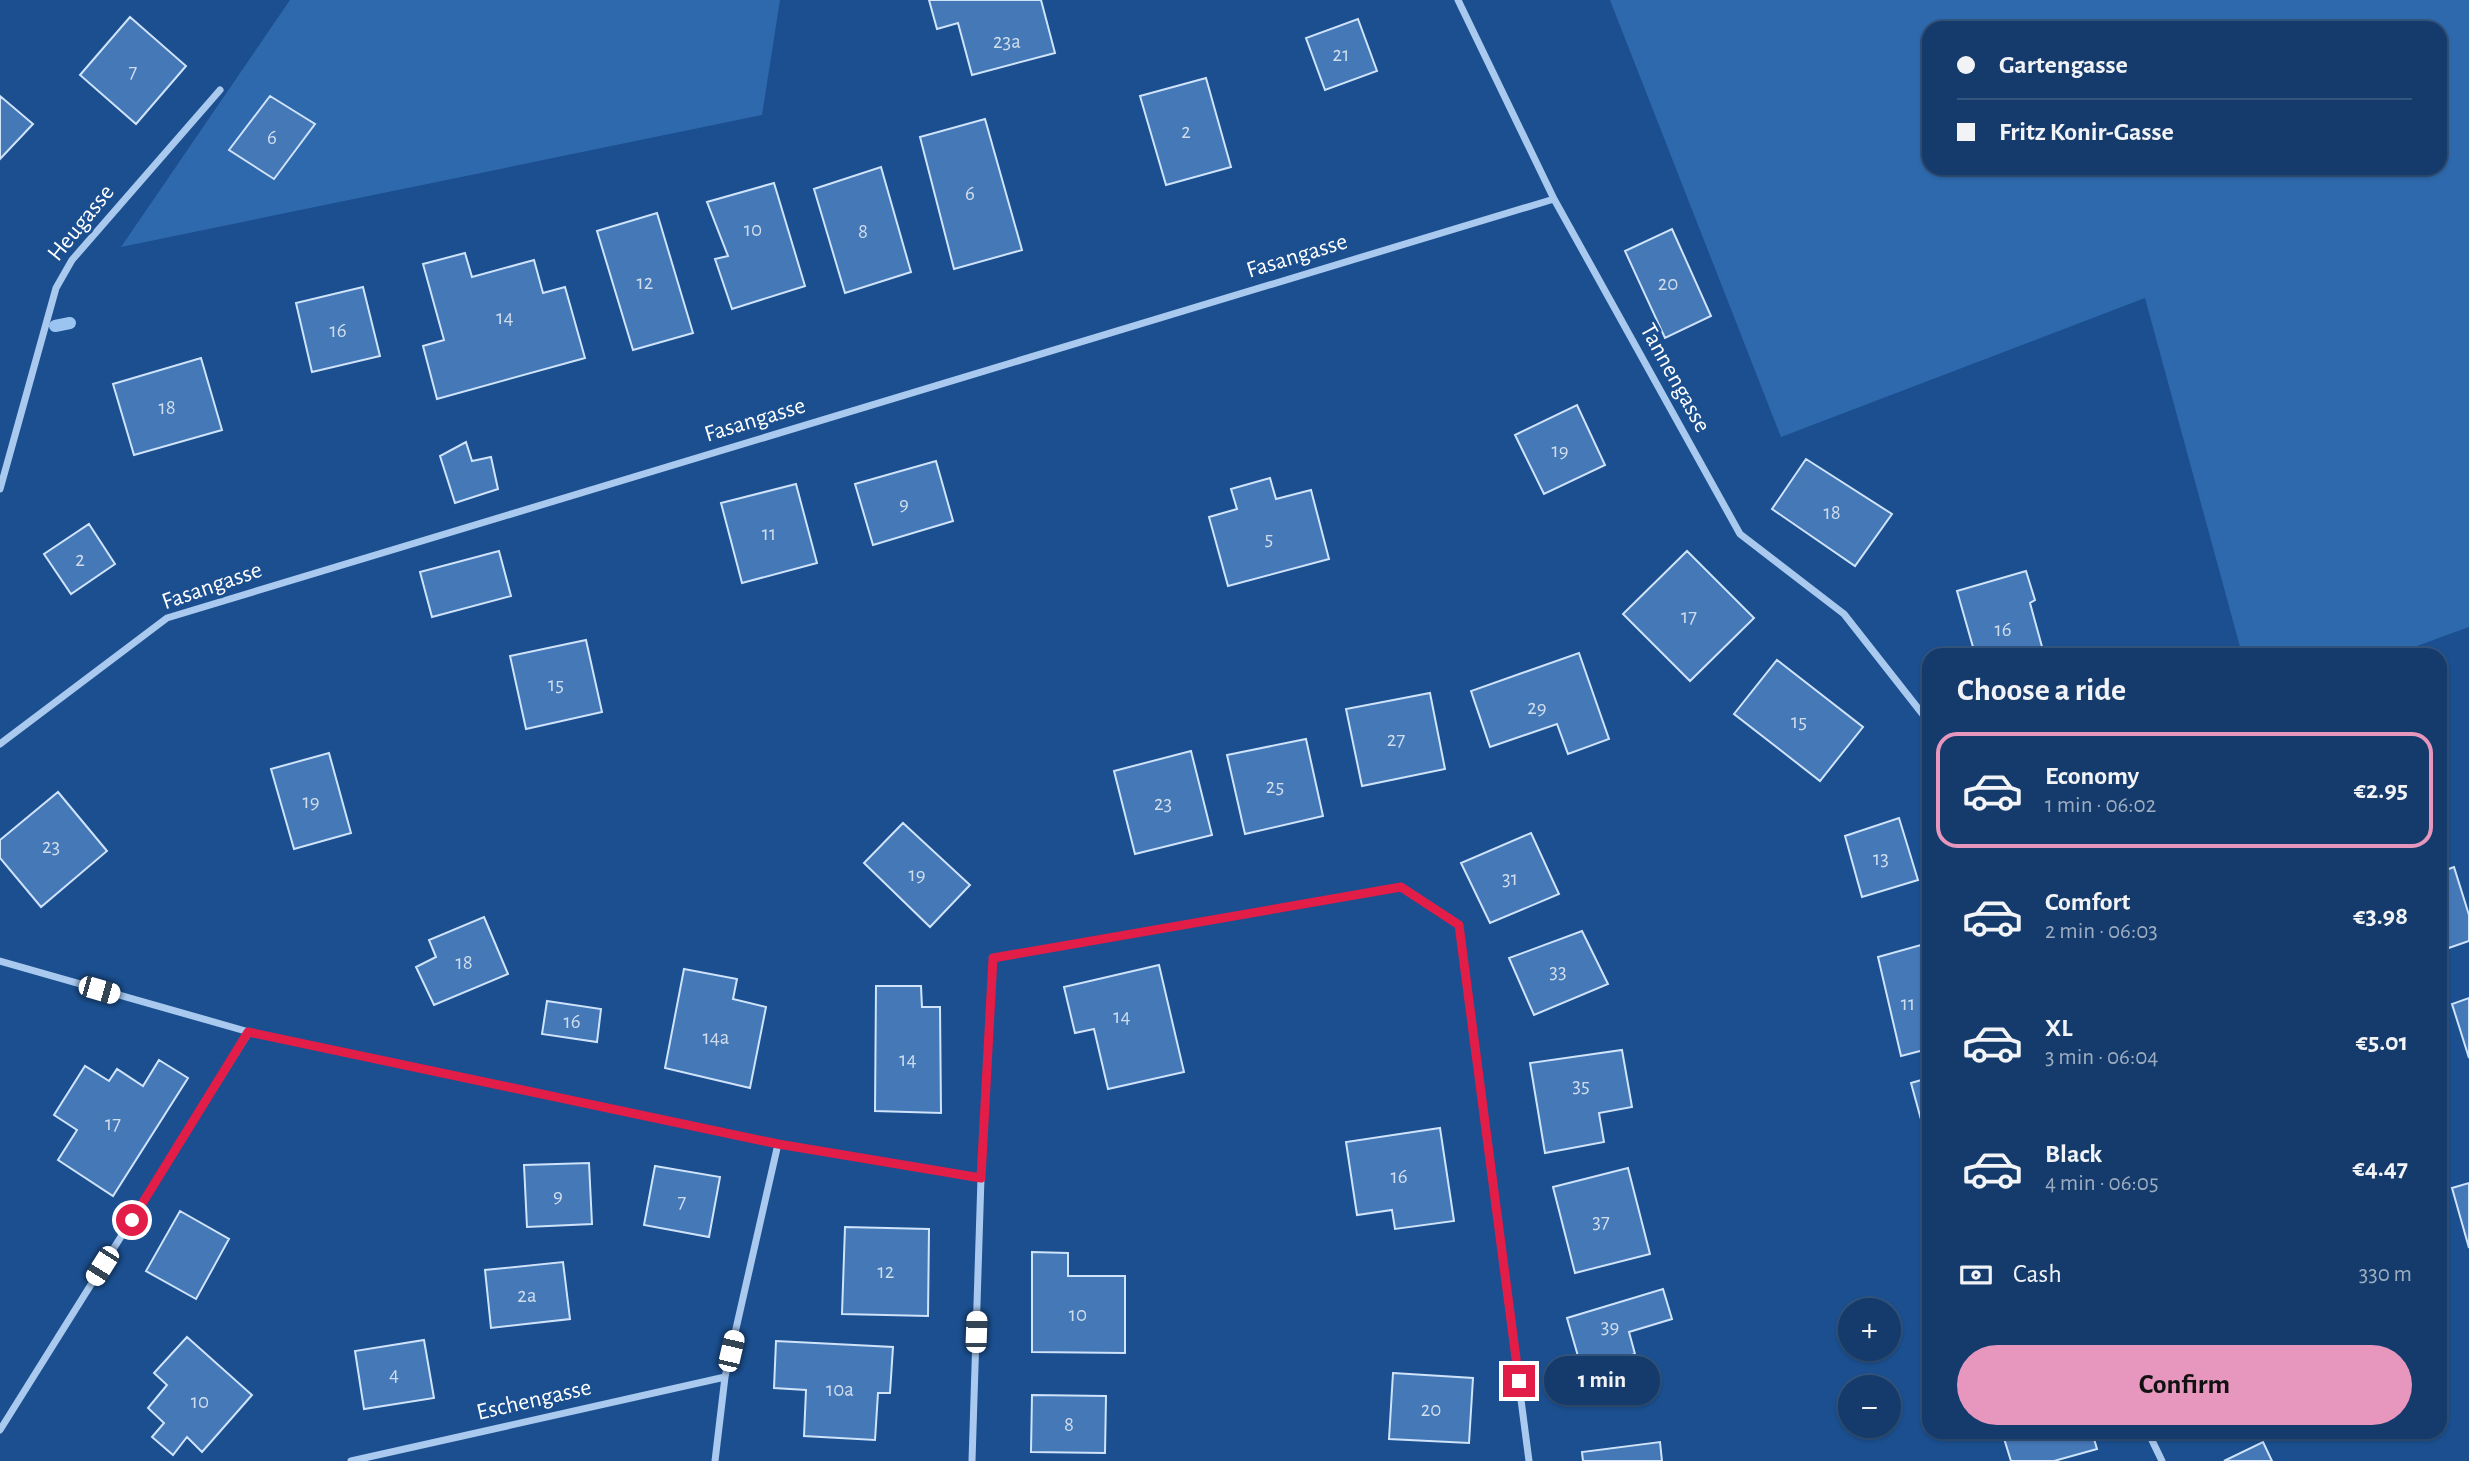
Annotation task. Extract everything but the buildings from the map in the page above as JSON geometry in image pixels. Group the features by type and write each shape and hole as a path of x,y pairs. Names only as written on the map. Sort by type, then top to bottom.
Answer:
{"street":[{"name":"Tannengasse","path":"1458,0 1554,199 1740,534 1844,614 1922,713"},
{"name":"Heugasse","path":"0,489 56,288 72,260 220,90"},
{"name":"Fasangasse","path":"0,744 166,618 1554,199"},
{"path":"972,1461 981,1178 993,958 1401,887 1459,925 1529,1461"},
{"path":"0,961 248,1032 778,1144 981,1178"},
{"path":"0,1430 248,1032"},
{"path":"715,1461 725,1377 778,1144"},
{"name":"Eschengasse","path":"351,1461 725,1377"},
{"path":"2151,1439 2162,1461"}],"shaded area":[{"path":"290,0 780,0 762,115 121,247"},
{"path":"1610,0 2469,0 2469,627 2411,648 2240,648 2145,298 1781,437"}],"waterway":[{"path":"55,326 70,323"}],"route":[{"path":"132,1220 248,1032 778,1144 981,1178 993,958 1401,887 1459,925 1519,1381"}]}
